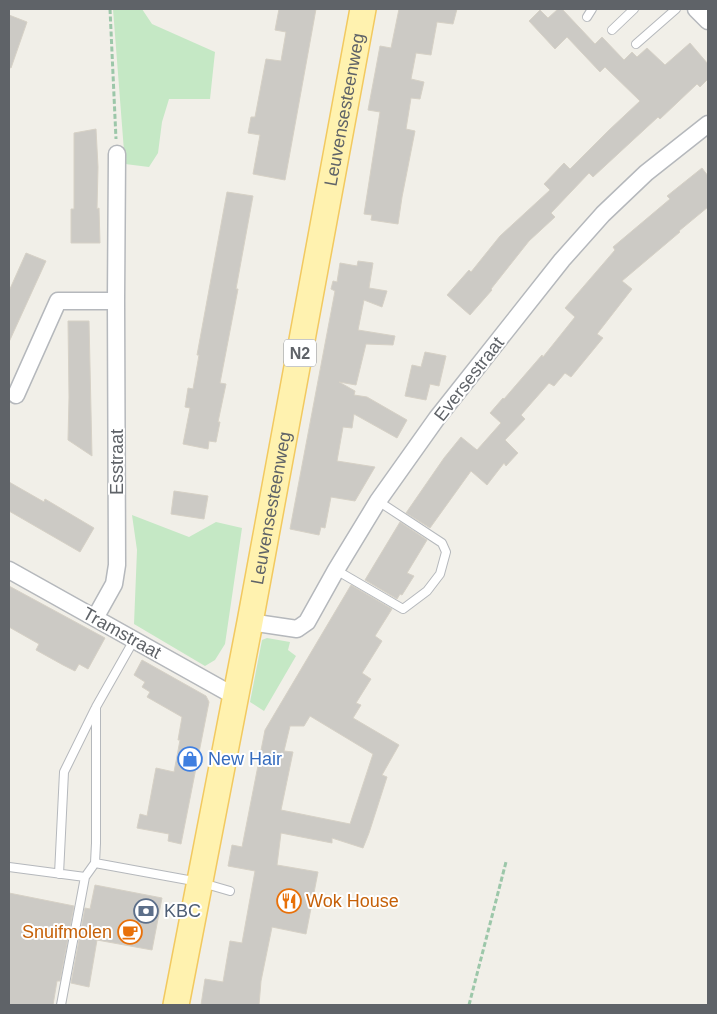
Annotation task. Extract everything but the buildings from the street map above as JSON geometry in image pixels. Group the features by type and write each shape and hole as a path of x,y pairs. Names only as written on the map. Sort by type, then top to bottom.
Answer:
{"main road":[{"name":"Leuvensesteenweg","path":"176,1005 236,697 363,9"}],"street":[{"path":"696,9 708,21"},
{"name":"Eversestraat","path":"250,622 297,629 307,622 378,501 437,418 562,260 603,214 646,173 708,124"},
{"name":"Esstraat","path":"95,618 114,584 117,565 117,154"},
{"path":"16,396 58,301 116,301"},
{"name":"Tramstraat","path":"9,570 236,697"}],"lane":[{"path":"587,17 592,9"},
{"path":"612,30 634,9"},
{"path":"636,44 676,9"},
{"path":"336,570 403,609 427,591 440,574 446,552 442,543 378,501"},
{"path":"59,874 64,772 96,707 134,640"},
{"path":"61,1005 85,878 95,863 96,707"},
{"path":"95,863 199,882 230,890"},
{"path":"9,867 85,878"}],"path":[{"path":"110,9 117,154"},
{"path":"469,1005 506,862"}],"green space":[{"path":"113,9 142,9 152,24 215,52 210,99 169,99 162,122 158,153 149,167 125,164"},
{"path":"132,515 189,537 216,522 242,528 225,644 215,660 205,666 134,624 137,550"},
{"path":"267,638 290,642 288,650 296,656 264,711 250,702 262,640"}],"place":[{"name":"New Hair","path":"190,759"},
{"name":"Wok House","path":"289,901"},
{"name":"KBC","path":"146,911"},
{"name":"Snuifmolen","path":"130,932"}]}
